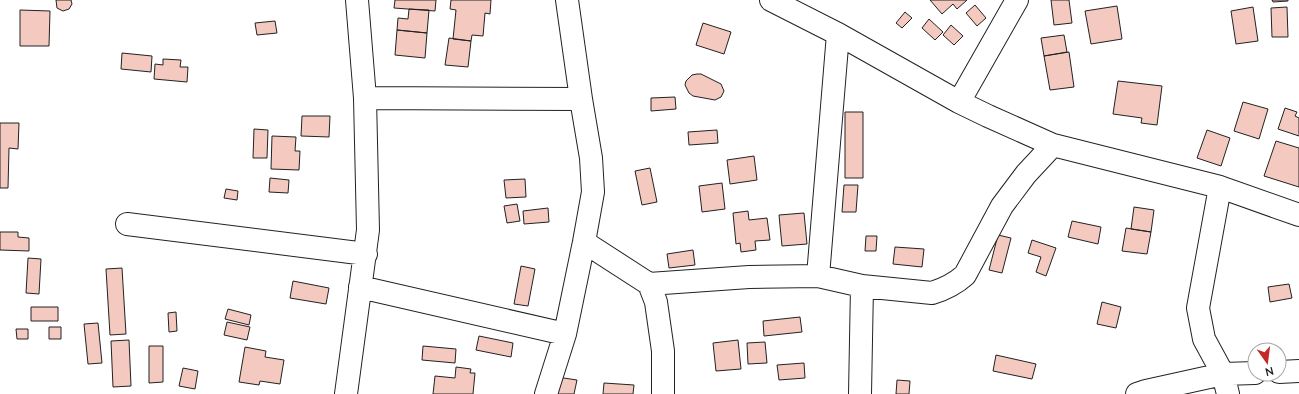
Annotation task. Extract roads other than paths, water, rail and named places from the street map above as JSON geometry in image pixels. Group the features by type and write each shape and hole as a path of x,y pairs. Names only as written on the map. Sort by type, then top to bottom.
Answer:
{"street":[{"path":"346,394 360,287 366,254 368,230 365,98 357,0"},
{"path":"546,394 564,334 593,192 591,158 567,0"},
{"path":"771,0 838,34 959,102 1053,145 1220,187 1299,215"},
{"path":"959,102 1016,0"},
{"path":"818,276 838,34"},
{"path":"365,98 581,99"},
{"path":"649,284 749,277 818,276 862,286 932,293 943,290 957,283 965,275 1002,206 1026,174 1053,145"},
{"path":"1220,187 1198,308 1204,339 1226,384"},
{"path":"127,224 366,254"},
{"path":"584,242 649,284 656,302 664,351 664,394"},
{"path":"860,394 862,286"},
{"path":"360,287 564,334"},
{"path":"1287,372 1299,371"},
{"path":"1137,394 1146,391 1226,384 1247,376"}]}
